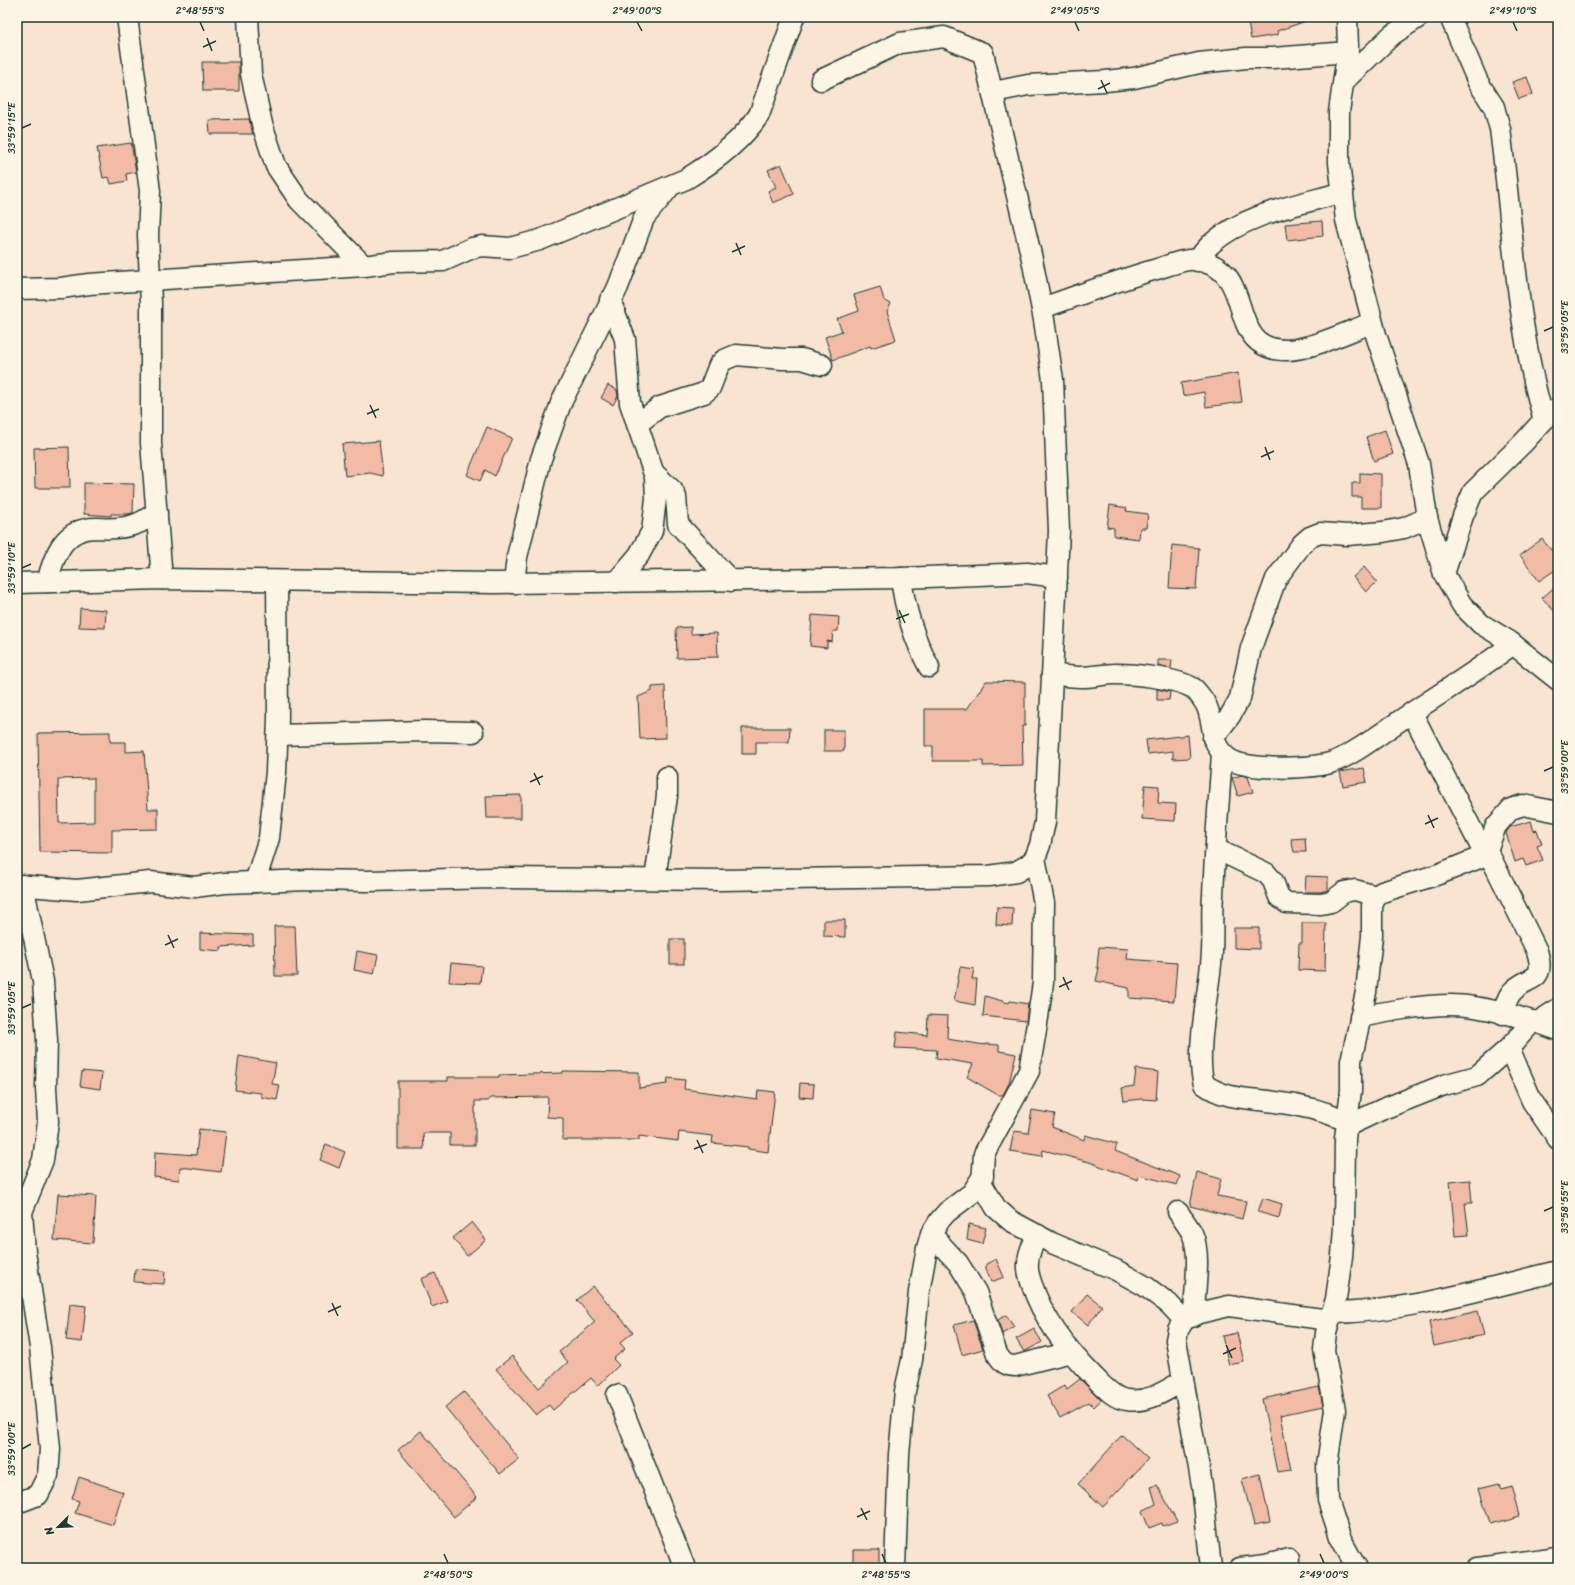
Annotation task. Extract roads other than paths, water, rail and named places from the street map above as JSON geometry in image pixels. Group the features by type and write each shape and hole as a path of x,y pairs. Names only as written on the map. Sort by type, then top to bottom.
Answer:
{"street":[{"path":"128,17 150,191 152,443 162,579"},
{"path":"248,17 251,74 262,124 276,166 299,200 364,266"},
{"path":"17,289 61,288 150,280 364,266 394,262 443,261 472,248 482,246 510,248 540,240 672,184 703,169 735,144 750,129 759,115 794,17"},
{"path":"1347,17 1348,52 1339,112 1339,163 1346,220 1372,323 1419,464 1427,518 1444,574 1462,605 1481,624 1513,644 1558,680"},
{"path":"1344,81 1392,35 1419,17"},
{"path":"1444,574 1462,516 1473,492 1551,414 1536,394 1524,335 1500,129 1494,107 1478,82 1450,17"},
{"path":"17,1503 38,1495 48,1475 50,1449 40,1347 25,1252 22,1212 43,1160 48,1122 46,1088 47,1040 43,981 20,885 78,890 150,882 194,887 225,883 308,880 368,881 494,878 721,880 989,876 1016,872 1028,865 1035,858 1040,845 1045,822 1059,531 1053,380 1042,308 994,92 983,53 944,37 900,43 821,80"},
{"path":"994,92 1028,85 1106,82 1134,78 1199,63 1246,58 1273,58 1348,52"},
{"path":"514,583 517,557 541,459 560,403 631,255 644,218 672,184"},
{"path":"1197,261 1210,245 1228,231 1255,218 1343,192"},
{"path":"1042,308 1136,275 1190,260 1214,265 1228,276 1248,330 1257,342 1270,348 1287,350 1314,344 1372,323"},
{"path":"610,300 625,339 627,387 630,403 654,473 656,499 652,531 639,555 616,582"},
{"path":"637,424 660,407 704,392 710,388 720,365 724,360 736,355 782,359 802,359 822,365"},
{"path":"654,473 672,490 676,497 678,524 731,580"},
{"path":"47,582 54,559 61,545 70,536 94,528 112,529 137,524 157,512"},
{"path":"1218,745 1230,716 1240,698 1251,648 1276,579 1302,544 1310,536 1320,533 1347,535 1383,532 1404,528 1427,518"},
{"path":"17,583 162,579 514,583 616,582 901,578 1027,573 1057,577"},
{"path":"901,578 907,610 917,643 929,667"},
{"path":"255,882 269,838 272,822 278,735 277,581"},
{"path":"1218,745 1230,760 1247,764 1276,768 1305,767 1334,762 1360,748 1482,667 1513,644"},
{"path":"1052,675 1083,677 1116,674 1175,682 1193,688 1207,707 1218,745 1216,849 1212,896 1211,965 1206,994 1201,1076 1204,1084 1213,1091 1223,1095 1308,1108 1347,1124 1444,1085 1477,1076 1509,1048 1535,1022 1558,1009"},
{"path":"1412,713 1486,851 1537,951 1541,964 1540,971 1536,976 1512,992 1506,1001 1502,1014"},
{"path":"278,735 426,731 473,732"},
{"path":"655,879 667,796 668,777"},
{"path":"1357,1568 1340,1537 1328,1500 1327,1465 1335,1410 1324,1350 1330,1317 1340,1280 1343,1241 1347,1124 1351,1090 1351,1061 1366,992 1372,936 1372,906 1376,896 1382,892 1405,883 1446,871 1479,858 1486,851 1496,826 1511,809 1523,805 1558,812"},
{"path":"1216,849 1266,873 1273,881 1279,897 1287,903 1321,904 1331,902 1344,892 1355,890 1376,896"},
{"path":"1035,858 1044,904 1042,983 1037,1024 1029,1071 984,1154 982,1184 996,1208 1011,1221 1038,1235 1116,1270 1145,1286 1189,1317 1229,1306 1330,1317 1386,1310 1473,1292 1558,1271"},
{"path":"1360,1017 1401,1009 1452,1005 1502,1014 1535,1022 1558,1030"},
{"path":"1509,1048 1532,1101 1558,1139"},
{"path":"895,1568 899,1454 905,1391 912,1360 919,1292 931,1234 947,1212 972,1193 983,1176"},
{"path":"1178,1212 1192,1234 1196,1247 1197,1274 1189,1317 1178,1330 1176,1340 1202,1485 1206,1567"},
{"path":"931,1234 958,1263 976,1292 997,1354 1008,1366 1015,1366 1071,1352"},
{"path":"1038,1235 1031,1249 1028,1265 1030,1278 1036,1297 1048,1320 1071,1352 1108,1391 1125,1400 1139,1400 1158,1396 1183,1381"},
{"path":"617,1395 685,1568"},
{"path":"1478,1568 1558,1557"},
{"path":"1240,1568 1256,1567 1289,1559"}]}
